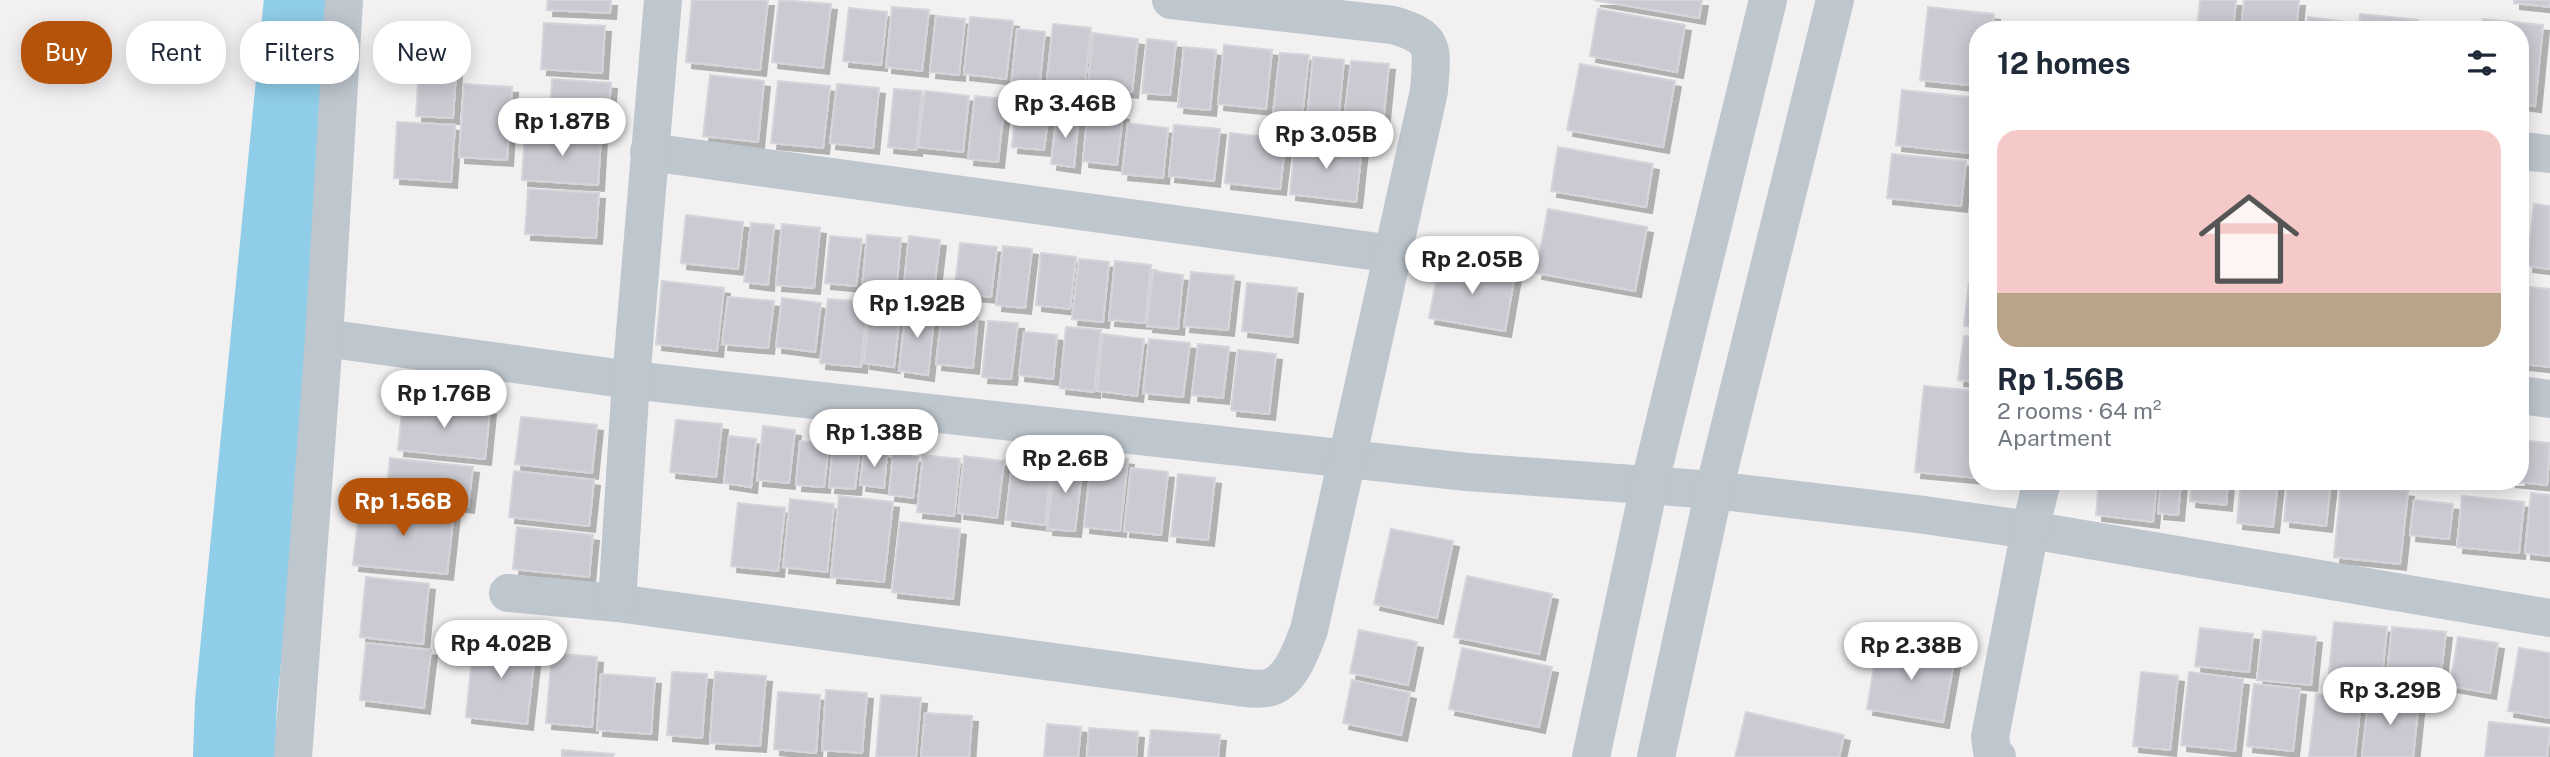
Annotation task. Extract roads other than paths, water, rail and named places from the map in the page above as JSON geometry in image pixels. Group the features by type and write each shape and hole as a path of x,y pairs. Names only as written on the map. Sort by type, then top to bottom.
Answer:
{"street":[{"path":"293,757 324,338 344,0"},
{"path":"617,603 631,380 663,0"},
{"path":"508,593 617,603 1238,687 1268,688 1283,678 1296,662 1309,630 1429,91 1431,60 1428,42 1415,32 1392,25 1171,0"},
{"path":"1591,757 1649,486 1768,0"},
{"path":"1656,757 1714,490 1835,0"},
{"path":"649,152 1393,254"},
{"path":"2529,152 2550,154"},
{"path":"324,338 631,380 1467,472 1714,490 1916,514 2030,530 2550,618"},
{"path":"2529,396 2550,399"},
{"path":"1997,757 1992,751 1990,737 2040,490"}],"waterway":[{"path":"234,757 236,702 305,0"}]}
